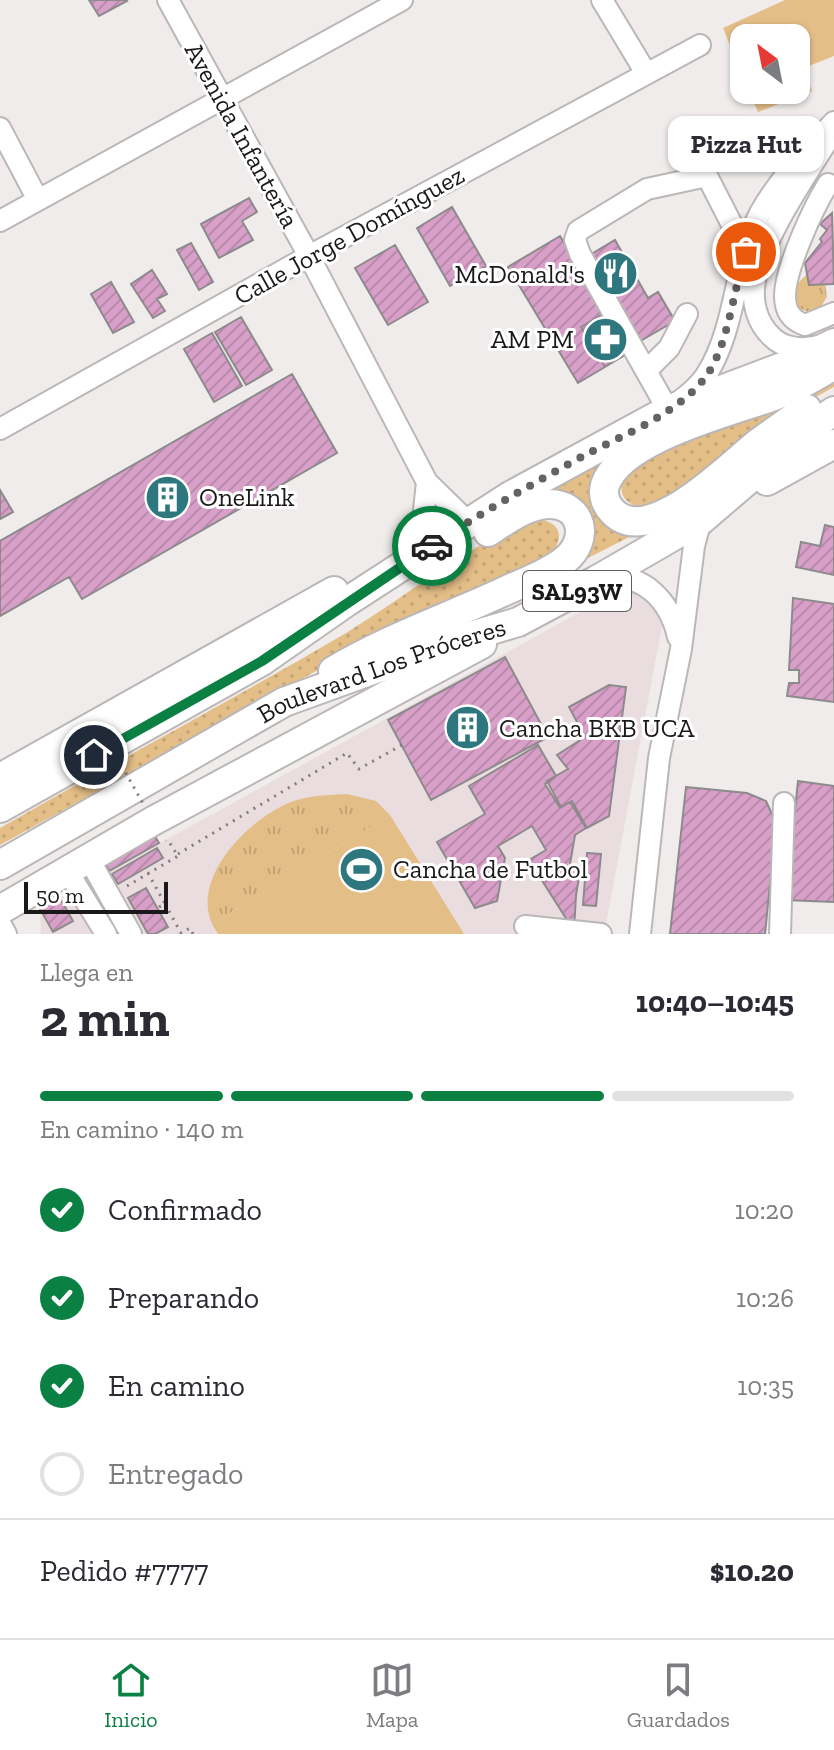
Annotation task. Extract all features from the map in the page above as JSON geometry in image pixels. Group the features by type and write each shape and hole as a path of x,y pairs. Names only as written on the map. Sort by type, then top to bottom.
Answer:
{"highway":[{"name":"Boulevard Los Próceres","path":"0,808 262,661 463,524 668,410 798,361 834,343"},
{"path":"834,365 777,394 660,437 622,459 610,473 604,487 606,503 610,510 625,520 637,522 665,514 693,497 779,429 834,394"},
{"name":"Boulevard Los Próceres","path":"0,865 284,702 444,644 518,622 597,580 701,520 804,432 834,411"},
{"path":"701,520 834,444"},
{"path":"262,661 364,613 517,514 550,504 566,508 574,515 582,535 580,543 564,561 534,579 369,649 284,702"},
{"path":"0,778 369,571 463,524"},
{"path":"0,910 153,821 450,663 518,622"}],"street":[{"name":"Avenida Infantería","path":"168,0 309,256 427,482 463,524"},
{"path":"0,221 402,0"},
{"path":"602,0 646,73"},
{"name":"Calle Jorge Domínguez","path":"0,429 309,256 700,45"},
{"path":"746,252 707,176 647,189 578,231 575,240 580,254 668,410 707,374 720,347 746,252 754,208 834,122"},
{"path":"0,128 38,200"},
{"path":"755,280 770,241 834,130"},
{"path":"827,197 787,281 785,297 788,312 795,321 805,325 834,313"},
{"path":"754,208 768,222 756,260 758,322 785,346 810,348 834,343"},
{"path":"646,371 669,348 687,314"},
{"path":"420,547 427,482"},
{"path":"640,934 659,758 681,649 689,576 701,520"},
{"path":"597,580 616,576 629,578 655,593 667,606 681,649"},
{"path":"780,934 784,803"},
{"path":"79,865 110,896 131,934"},
{"path":"79,865 94,934"},
{"path":"86,899 106,934"},
{"path":"0,923 6,934"},
{"path":"525,926 601,934"}],"path":[{"path":"102,731 145,807"},
{"path":"110,896 347,753 359,769 402,745"},
{"path":"157,846 168,840 178,854"},
{"path":"148,873 181,933 190,928 193,934"},
{"path":"157,908 165,904"}],"shaded area":[{"path":"622,589 640,591 654,602 663,621 604,934 41,934 40,909"}],"green space":[{"path":"785,0 834,0 834,56 810,66 810,24 732,24"},
{"path":"730,25 730,45 723,28"},
{"path":"754,104 779,104 758,112"},
{"path":"807,274 809,285 825,284 827,297 820,308 812,312 798,307 795,299 796,285"},
{"path":"834,372 834,387 803,404 687,491 642,509 624,498 622,482 627,467"},
{"path":"603,458 605,462 591,481 590,493 641,531 586,559 593,534 591,518 543,491"},
{"path":"534,519 553,524 559,535 555,549 542,563 365,644 0,845 0,828 303,658 461,557"},
{"path":"347,794 376,801 390,815 212,924 208,906 210,887 228,851 242,835 258,821 291,802"},
{"name":"Cancha de Futbol","path":"390,815 464,934 218,934 212,924"}],"building":[{"path":"89,0 126,0 127,1 99,16"},
{"path":"249,198 257,212 242,221 253,240 219,258 201,224"},
{"path":"452,207 486,266 450,286 417,228"},
{"path":"832,213 834,284 809,285 805,263 822,242 820,239 827,230 820,224"},
{"path":"560,236 606,312 581,327 605,367 578,383 508,267"},
{"name":"McDonald's","path":"615,240 648,298 658,292 675,321 637,343 588,256"},
{"path":"191,243 213,282 199,290 177,250"},
{"path":"395,245 428,302 388,325 355,268"},
{"path":"152,270 167,294 157,299 165,311 153,318 131,284"},
{"path":"111,282 134,322 113,333 91,294"},
{"name":"AM PM","path":"606,312 630,352 605,367 581,327"},
{"path":"241,317 272,370 246,385 215,332"},
{"path":"212,333 242,386 214,402 184,349"},
{"name":"OneLink","path":"292,374 337,453 82,599 69,577 0,616 0,541"},
{"path":"0,490 13,512 0,519"},
{"path":"825,525 834,527 834,575 796,567 801,542 820,546"},
{"path":"793,598 834,604 834,702 787,696 789,683 799,683 799,670 789,670"},
{"name":"Cancha BKB UCA","path":"505,657 548,737 431,800 388,720"},
{"path":"609,685 626,687 609,816 587,828 572,801 561,807 547,781 568,769 557,755 585,737 569,707"},
{"path":"538,745 556,776 545,784 560,808 570,802 586,828 575,835 570,864 581,866 574,931 529,860 546,850 532,826 498,846 505,858 497,901 475,908 437,842 485,814 469,786"},
{"path":"798,781 834,786 834,902 786,900"},
{"path":"686,787 747,793 766,801 776,823 765,934 670,934"},
{"path":"151,830 159,843 109,871 102,857"},
{"path":"157,848 163,858 118,884 112,874"},
{"path":"587,853 601,854 596,906 583,905"},
{"path":"146,888 168,927 155,934 148,934 128,898"},
{"path":"60,898 73,921 53,932 40,909"}],"way so far":[{"path":"432,546 510,496 668,410 692,391 707,374 720,347 746,252"}],"place":[{"name":"Pizza Hut","path":"746,252"},
{"name":"McDonald's","path":"616,274"},
{"name":"AM PM","path":"605,339"},
{"name":"OneLink","path":"168,497"},
{"name":"Cancha BKB UCA","path":"468,728"},
{"name":"Cancha de Futbol","path":"362,869"}],"route":[{"path":"94,755 262,661 432,546"}]}
